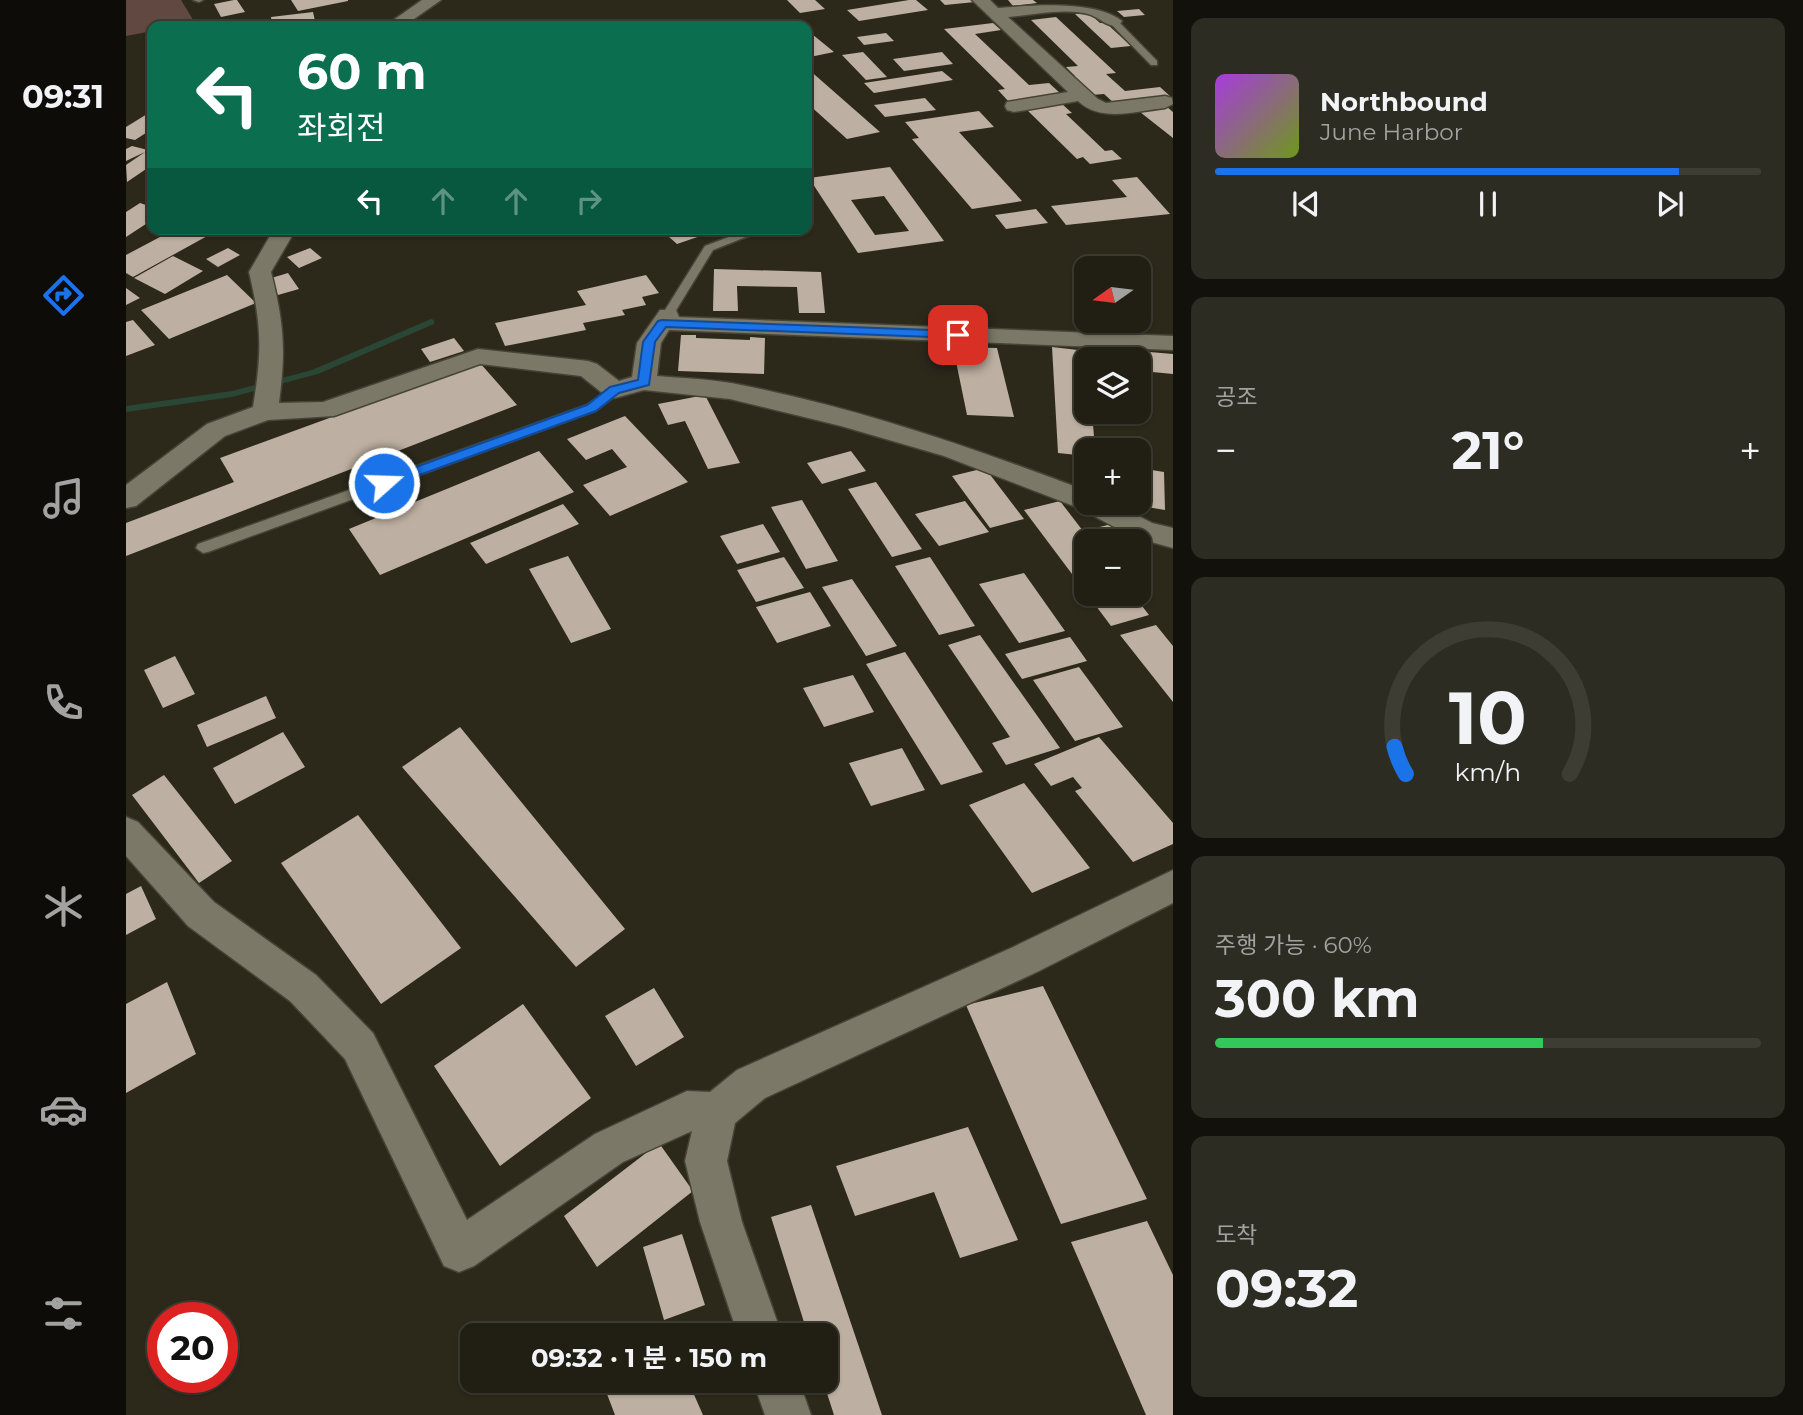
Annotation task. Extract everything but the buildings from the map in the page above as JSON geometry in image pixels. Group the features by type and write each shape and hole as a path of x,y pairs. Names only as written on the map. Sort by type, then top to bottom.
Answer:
{"street":[{"path":"401,21 433,0"},
{"path":"980,0 1082,95 1104,109 1165,103"},
{"path":"994,13 1072,7 1095,10 1113,21"},
{"path":"1014,106 1082,95"},
{"path":"265,412 273,348 271,316 260,272 282,235"},
{"path":"644,382 649,342 665,319 1173,343"},
{"path":"126,499 216,430 265,412 325,410 478,356 588,369 615,390 644,382 730,391 846,419 953,450 1074,497"},
{"path":"1114,515 1143,530 1173,538"},
{"path":"126,832 201,914 303,988 359,1046 459,1251 609,1148 687,1111 718,1112"},
{"path":"756,1323 721,1222 706,1161 718,1112 751,1084 1024,961 1173,886"},
{"path":"780,1393 788,1415"}],"lane":[{"path":"1113,21 1154,63"},
{"path":"665,319 709,248 745,235"},
{"path":"203,548 591,408 615,390"}],"shaded area":[{"path":"126,0 181,0 194,21 147,21 147,32 126,36"}],"waterway":[{"path":"126,409 232,394 315,372 431,322"}],"route":[{"path":"384,483 591,408 615,390 644,382 649,342 662,323 958,335"}]}
